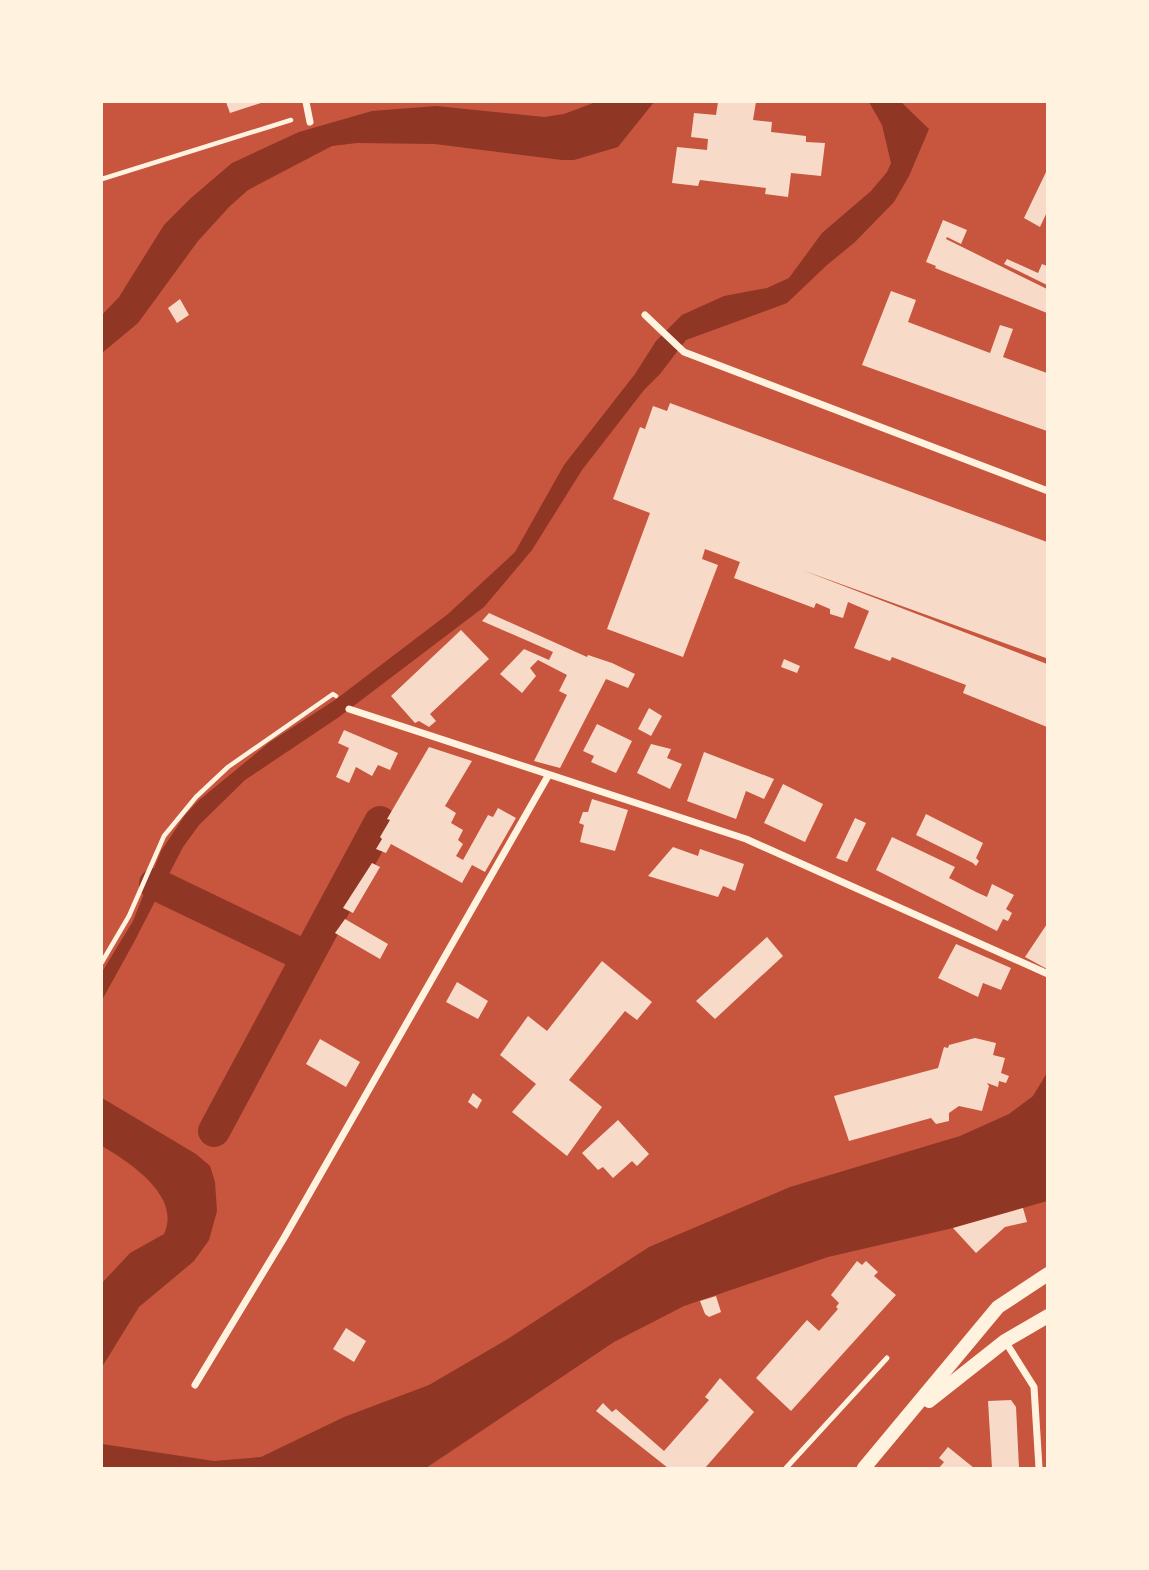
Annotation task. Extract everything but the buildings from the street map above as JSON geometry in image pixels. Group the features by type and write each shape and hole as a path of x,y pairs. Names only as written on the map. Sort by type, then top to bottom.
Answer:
{"main road":[{"path":"864,1468 998,1307 1048,1274"},
{"path":"906,1420 1005,1341 1048,1316"}],"street":[{"path":"306,102 309,119"},
{"path":"645,315 684,352 1048,491"},
{"path":"349,709 746,839 1048,974"},
{"path":"195,1385 284,1238 548,776"},
{"path":"1005,1341 1034,1387 1039,1468"}],"lane":[{"path":"788,1468 887,1358"}],"path":[{"path":"102,179 309,119"},
{"path":"102,962 129,916 164,836 196,797 228,767 333,694"}],"shaded area":[{"path":"596,102 654,102 618,147 574,160 435,144 357,143 332,146 248,190 229,207 198,241 138,323 102,353 102,315 119,297 164,225 232,163 299,132 372,111 436,106 544,117 564,114"},
{"path":"869,102 901,102 929,129 909,176 894,202 855,242 787,303 686,340 582,470 532,550 484,607 339,717 245,780 199,825 183,847 102,1000 102,972 133,921 161,851 185,815 198,801 270,742 335,700 448,614 515,552 564,465 635,374 656,341 682,315 724,296 767,288 789,278 822,233 871,191 891,163 882,125"},
{"path":"1047,1073 1047,1201 953,1228 828,1257 684,1306 614,1342 426,1468 102,1468 102,1444 214,1461 261,1457 344,1417 429,1385 506,1340 649,1247 790,1187 960,1136 1009,1114 1033,1096"},
{"path":"102,1098 196,1154 210,1166 215,1182 217,1211 209,1240 194,1261 139,1307 102,1367 102,1283 130,1253 164,1234 168,1220 166,1206 150,1182 126,1161 102,1146"}],"waterway":[{"path":"214,1131 380,822"},
{"path":"155,884 307,957"}]}
